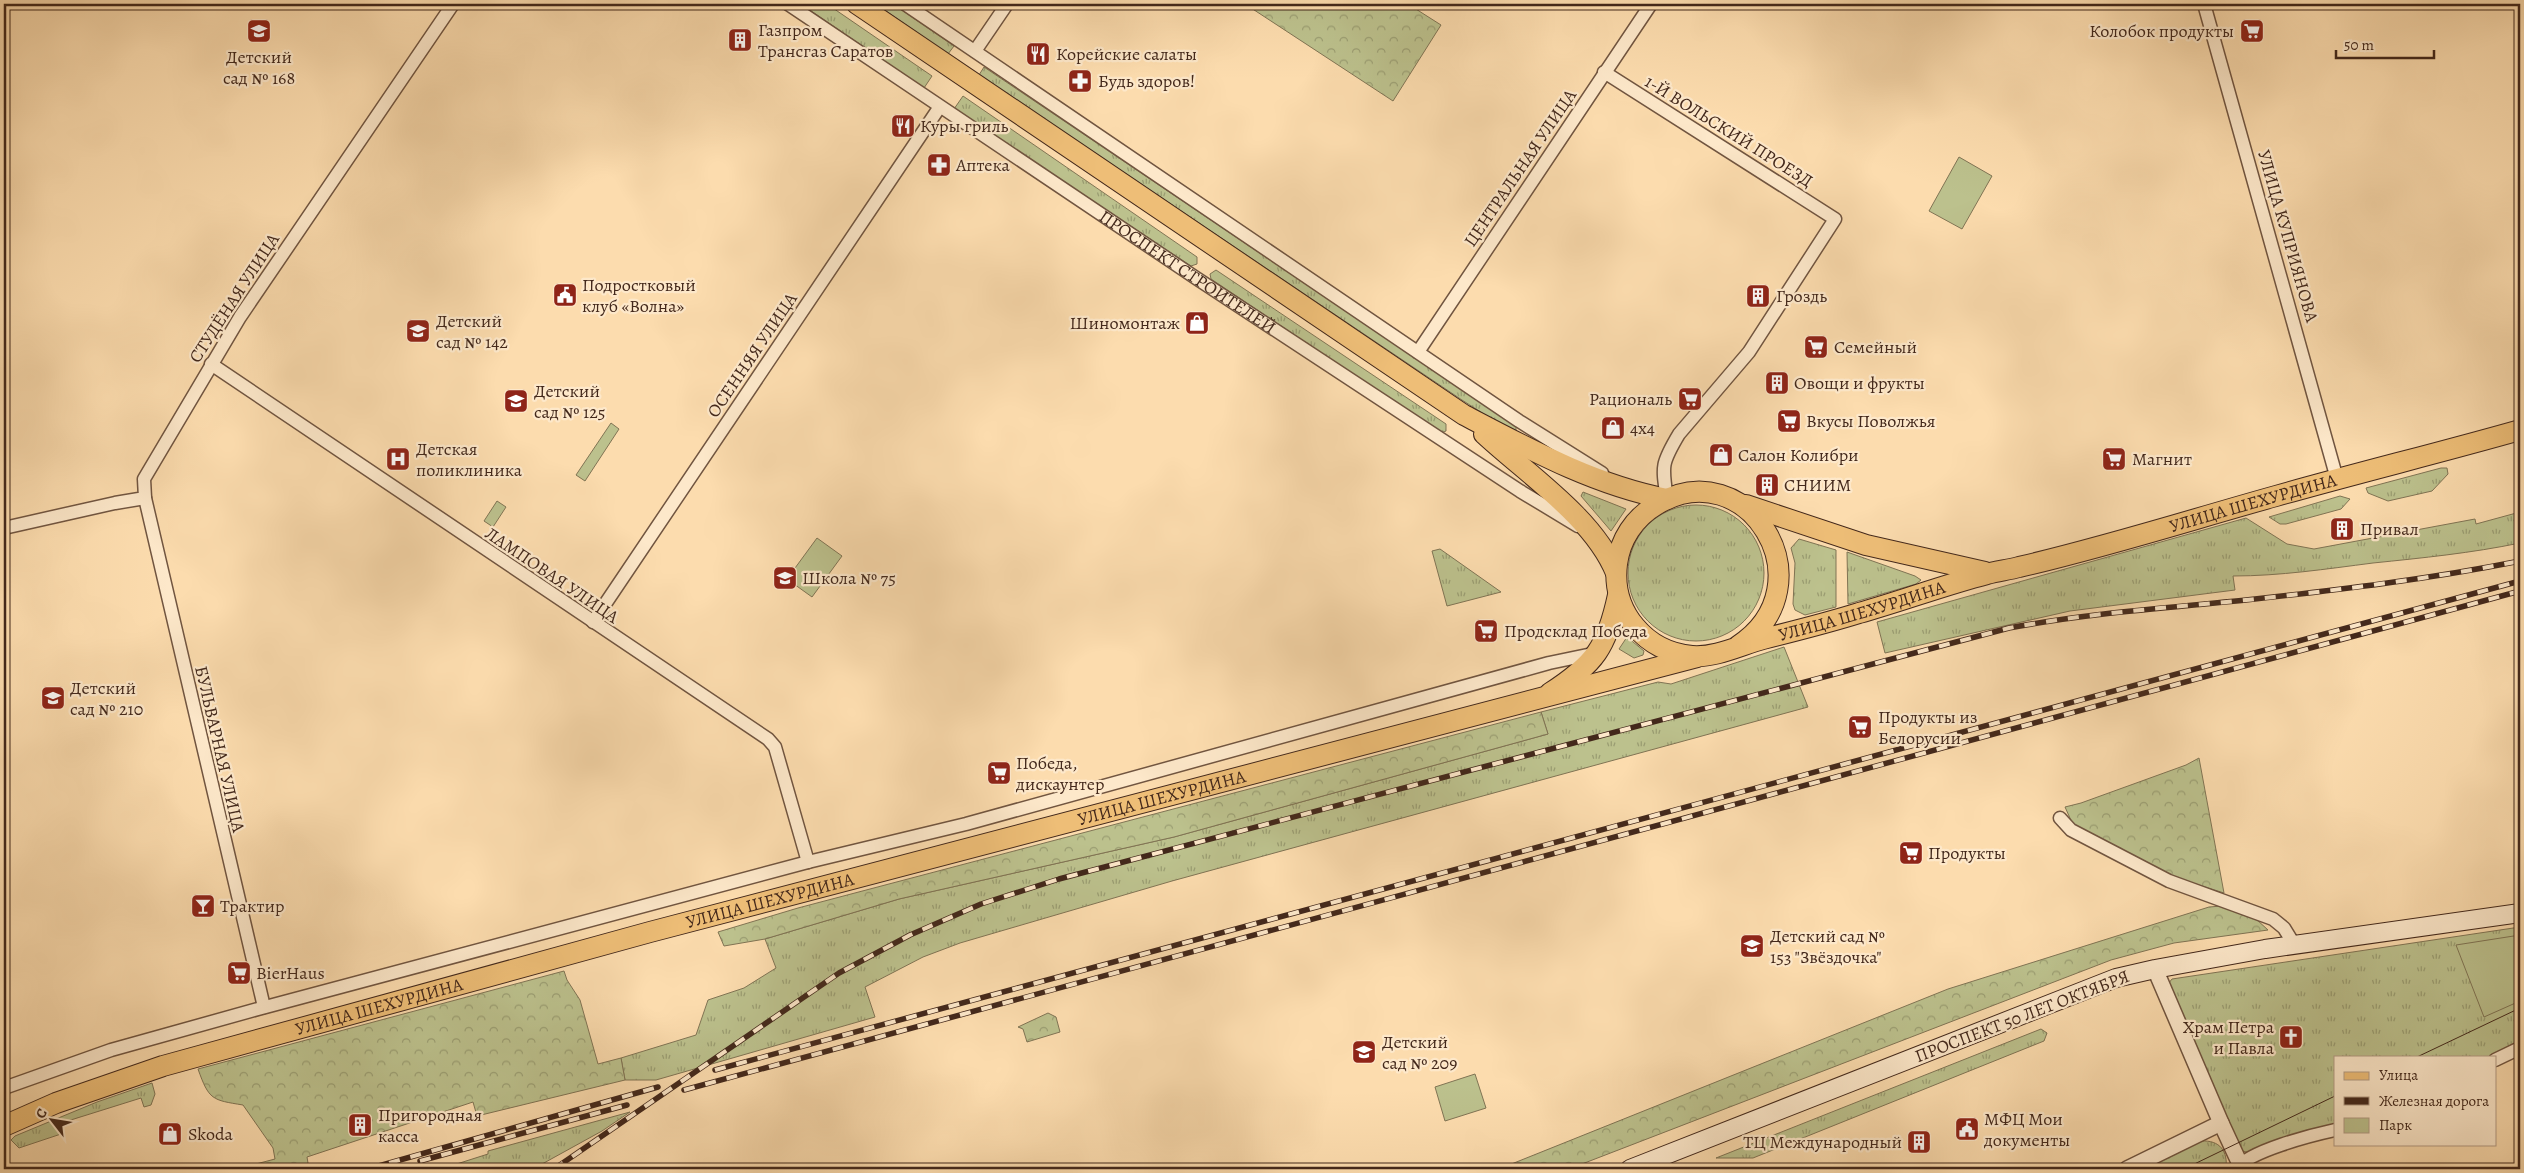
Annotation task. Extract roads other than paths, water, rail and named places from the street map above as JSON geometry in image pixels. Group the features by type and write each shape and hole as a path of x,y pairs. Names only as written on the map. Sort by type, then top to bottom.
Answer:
{"main road":[{"name":"ПРОСПЕКТ СТРОИТЕЛЕЙ","path":"857,4 1464,415 1568,468 1630,491 1667,499"},
{"name":"ПРОСПЕКТ СТРОИТЕЛЕЙ","path":"1464,415 1552,494 1592,534 1607,552 1616,572"},
{"name":"УЛИЦА ШЕХУРДИНА","path":"1738,646 1856,614 1989,573 2114,542 2520,430"},
{"path":"1702,493 1741,504 1768,533 1777,553 1779,574 1777,596 1768,616 1755,633 1738,646 1697,657 1676,654 1648,640 1630,620 1618,595 1616,572 1621,547 1634,524 1654,506 1678,496 1702,493"},
{"name":"УЛИЦА ШЕХУРДИНА","path":"1741,504 1866,545 1938,563 1989,573"},
{"name":"УЛИЦА ШЕХУРДИНА","path":"1542,698 1559,687 1599,652 1612,622 1618,595"},
{"name":"УЛИЦА ШЕХУРДИНА","path":"4,1126 56,1103 162,1066 708,917 1697,657"},
{"name":"ПРОСПЕКТ 50 ЛЕТ ОКТЯБРЯ","path":"1630,1169 2116,978 2155,969 2295,946 2520,913"}],"street":[{"name":"СТУДЁНАЯ УЛИЦА","path":"145,498 144,479 211,364 452,4"},
{"name":"ПРОСПЕКТ СТРОИТЕЛЕЙ","path":"788,4 939,108 1504,481 1592,534"},
{"name":"ПРОСПЕКТ СТРОИТЕЛЕЙ","path":"905,4 1418,352 1630,491"},
{"path":"975,51 1007,4"},
{"name":"ЦЕНТРАЛЬНАЯ УЛИЦА","path":"1418,352 1651,4"},
{"name":"УЛИЦА КУПРИЯНОВА","path":"2204,4 2337,479"},
{"name":"1-Й ВОЛЬСКИЙ ПРОЕЗД","path":"1604,72 1835,219 1749,352 1679,434 1662,467 1667,499"},
{"name":"ОСЕННЯЯ УЛИЦА","path":"593,622 939,108"},
{"name":"ЛАМПОВАЯ УЛИЦА","path":"211,364 768,739 775,748 808,862"},
{"path":"4,528 145,498"},
{"name":"БУЛЬВАРНАЯ УЛИЦА","path":"145,498 264,1007"},
{"path":"4,1088 111,1050 264,1007 808,862 966,824 1549,663 1599,652"},
{"path":"2060,818 2071,830 2169,881 2274,919 2284,928 2295,946"},
{"path":"2155,969 2238,1167 2299,1138 2334,1130"},
{"path":"2496,1060 2520,1048"},
{"path":"2127,1169 2221,1123"}],"tram line":[{"path":"2419,1056 2520,1008"},
{"path":"2184,1169 2334,1096"}],"railway":[{"path":"554,1169 839,973 910,935 981,904 1059,879 2009,628 2098,615 2246,600 2418,579 2520,561"},
{"path":"715,1070 2520,581"},
{"path":"684,1090 2520,591"},
{"path":"368,1169 658,1087"},
{"path":"420,1161 627,1105"}],"place":[{"name":"Детский сад № 168","path":"259,31"},
{"name":"Колобок продукты","path":"2252,31"},
{"name":"Газпром Трансгаз Саратов","path":"740,40"},
{"name":"Корейские салаты","path":"1038,54"},
{"name":"Будь здоров!","path":"1080,81"},
{"name":"Куры гриль","path":"903,126"},
{"name":"Аптека","path":"939,165"},
{"name":"Подростковый клуб «Волна»","path":"565,295"},
{"name":"Гроздь","path":"1758,296"},
{"name":"Шиномонтаж","path":"1197,323"},
{"name":"Детский сад № 142","path":"418,331"},
{"name":"Семейный","path":"1816,347"},
{"name":"Овощи и фрукты","path":"1777,383"},
{"name":"Рациональ","path":"1690,399"},
{"name":"Детский сад № 125","path":"516,401"},
{"name":"Вкусы Поволжья","path":"1789,421"},
{"name":"4x4","path":"1613,428"},
{"name":"Салон Колибри","path":"1721,455"},
{"name":"Детская поликлиника","path":"398,459"},
{"name":"Магнит","path":"2114,459"},
{"name":"СНИИМ","path":"1767,485"},
{"name":"Привал","path":"2342,529"},
{"name":"Школа № 75","path":"785,578"},
{"name":"Продсклад Победа","path":"1486,631"},
{"name":"Детский сад № 210","path":"53,698"},
{"name":"Продукты из Белорусии","path":"1860,727"},
{"name":"Победа, дискаунтер","path":"999,773"},
{"name":"Продукты","path":"1911,853"},
{"name":"Трактир","path":"203,906"},
{"name":"Детский сад № 153 \"Звёздочка\"","path":"1752,946"},
{"name":"BierHaus","path":"239,973"},
{"name":"Храм Петра и Павла","path":"2291,1037"},
{"name":"Детский сад № 209","path":"1364,1052"},
{"name":"Пригородная касса","path":"360,1125"},
{"name":"МФЦ Мои документы","path":"1967,1129"},
{"name":"Skoda","path":"170,1134"},
{"name":"ТЦ Международный","path":"1919,1142"}]}
